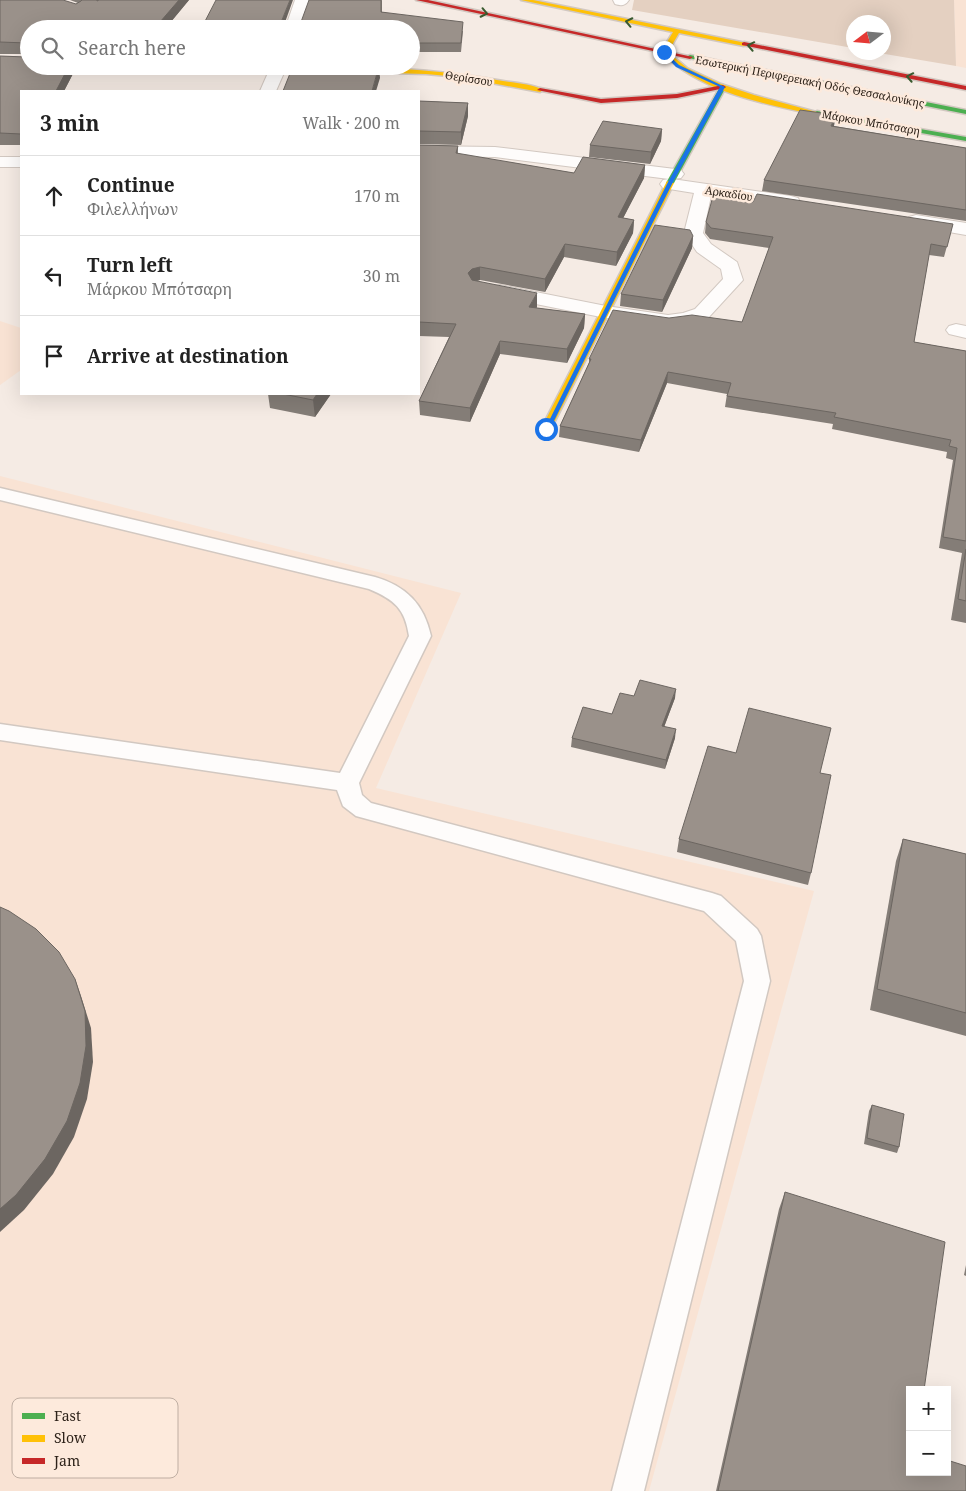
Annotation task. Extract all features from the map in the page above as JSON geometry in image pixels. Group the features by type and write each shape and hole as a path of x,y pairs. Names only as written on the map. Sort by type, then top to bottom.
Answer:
{"main road":[{"name":"Εσωτερική Περιφερειακή Οδός Θεσσαλονίκης","path":"419,0 664,52 966,112"},
{"name":"Εσωτερική Περιφερειακή Οδός Θεσσαλονίκης","path":"524,0 966,88"},
{"path":"664,52 676,31"},
{"name":"Μάρκου Μπότσαρη","path":"664,52 683,69 723,87 762,100 800,109 966,139"},
{"path":"546,429 672,179 723,87 721,80 724,74 729,70 740,67"},
{"name":"Θερίσσου","path":"420,72 459,75 587,100 602,101 677,96 723,87"}],"street":[{"path":"295,20 303,0"},
{"path":"268,90 275,75"},
{"name":"Αρκαδίου","path":"420,151 495,152 672,179 704,189 811,205"},
{"path":"0,162 20,162"},
{"path":"480,288 606,312 668,321 687,319 702,313 733,280 730,266 704,248 693,233 704,189"},
{"path":"898,219 966,229"}],"lane":[{"path":"0,494 365,582 393,591 408,603 418,620 420,636 347,783 351,800 364,810 712,903 748,936 757,981 628,1491"},
{"path":"0,732 347,783"}],"shaded area":[{"path":"634,0 954,0 956,66 891,55 891,15 846,15 846,47 632,10"},
{"path":"954,0 966,0 966,68 956,66"},
{"path":"0,321 20,328 20,371 0,385"},
{"path":"0,476 461,593 376,788 814,891 649,1491 0,1491"}],"building":[{"path":"0,0 63,0 76,4 82,0 179,0 162,20 20,20 20,43 0,42"},
{"path":"216,0 290,0 282,20 206,20"},
{"path":"309,0 381,0 381,12 463,22 461,43 420,43 420,20 302,20"},
{"path":"0,56 20,57 20,75 64,75 57,90 20,90 20,134 0,133"},
{"path":"289,75 376,75 372,90 283,90"},
{"path":"420,101 468,103 461,132 420,131"},
{"path":"800,110 836,115 831,126 966,148 966,210 764,180"},
{"path":"603,121 662,129 651,152 590,145"},
{"path":"420,145 458,146 456,153 574,173 583,157 645,165 618,217 634,220 617,252 565,244 545,279 480,267 472,269 468,273 472,280 537,293 529,307 585,314 567,349 500,341 470,408 419,401 456,324 420,322"},
{"path":"757,194 953,224 947,247 931,244 914,342 966,351 966,541 943,537 957,448 949,446 951,440 834,417 836,413 727,396 731,383 668,372 641,440 560,426 613,310 669,318 692,315 742,322 773,237 711,228 706,222 713,196 753,202"},
{"path":"655,225 690,230 693,236 663,300 621,294"},
{"path":"288,395 316,395 313,400"},
{"path":"966,549 966,601 958,599"},
{"path":"640,680 676,689 662,726 676,729 666,760 572,738 583,707 612,714 620,693 634,696"},
{"path":"749,708 831,728 820,773 831,775 811,873 679,839 708,746 736,753"},
{"path":"903,839 966,854 966,1013 877,989"},
{"path":"0,907 36,929 59,952 75,979 85,1011 86,1046 80,1083 67,1121 45,1159 16,1195 0,1209"},
{"path":"872,1105 904,1114 899,1147 867,1138"},
{"path":"785,1192 945,1242 925,1386 906,1386 906,1476 951,1476 951,1461 966,1466 966,1491 718,1491"}],"traffic: fast":[{"path":"690,57 966,112"},
{"path":"670,183 723,87"},
{"path":"817,113 966,139"}],"traffic: slow":[{"path":"524,0 744,44"},
{"path":"677,31 664,52 685,69 703,79 735,92 768,102 817,113"},
{"path":"420,72 459,75 540,90"},
{"path":"546,429 670,183"}],"traffic: jam":[{"path":"419,0 690,57"},
{"path":"744,44 966,88"},
{"path":"540,90 601,101 677,96 723,87"}],"route":[{"path":"546,429 669,184 723,87 678,66 664,52"}]}
